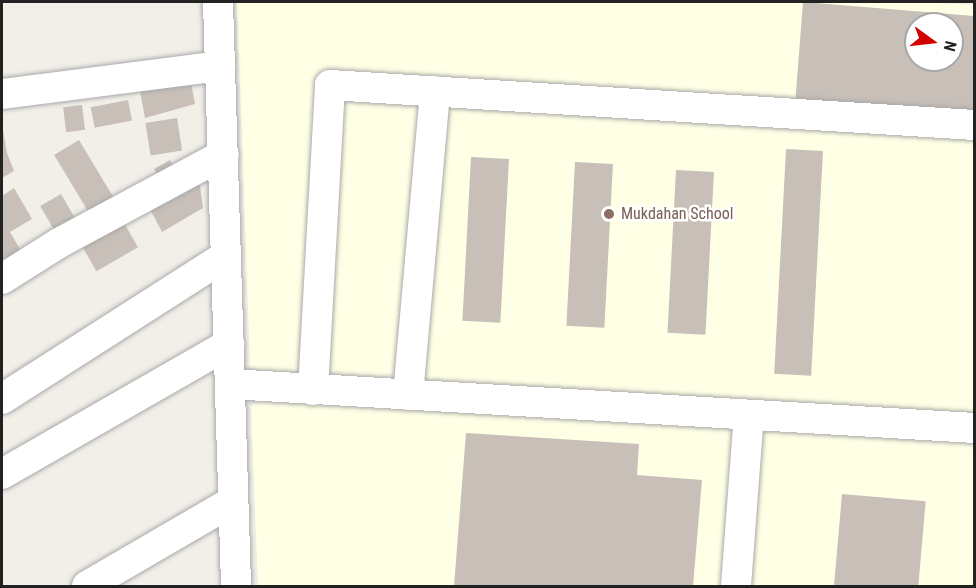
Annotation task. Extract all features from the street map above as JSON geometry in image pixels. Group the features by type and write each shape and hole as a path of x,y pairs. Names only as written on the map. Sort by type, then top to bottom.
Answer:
{"street":[{"path":"218,2 236,586"},
{"path":"2,94 220,66"},
{"path":"313,390 330,85 975,124"},
{"path":"408,395 435,91"},
{"path":"2,279 59,243 224,154"},
{"path":"2,399 226,256"},
{"path":"2,474 229,344"},
{"path":"230,384 975,428"},
{"path":"736,586 749,415"},
{"path":"87,586 233,501"}],"shaded area":[{"name":"Mukdahan School","path":"237,2 923,2 974,5 974,586 258,586 251,407 262,395 262,378 250,368"}],"building":[{"path":"803,2 925,12 904,12 904,72 964,72 964,15 974,16 974,118 795,105"},
{"path":"191,83 195,104 145,118 140,91"},
{"path":"128,100 132,121 95,128 91,107"},
{"path":"82,105 85,130 66,132 63,107"},
{"path":"177,118 182,151 151,156 145,123"},
{"path":"2,124 7,153 14,171 2,178"},
{"path":"79,140 115,199 90,214 54,155"},
{"path":"786,149 823,151 811,376 774,374"},
{"path":"471,157 509,159 500,323 462,321"},
{"path":"170,160 175,169 159,177 154,169"},
{"path":"575,162 613,164 604,328 566,326"},
{"path":"676,170 714,172 705,335 667,333"},
{"path":"199,179 203,208 162,232 149,207"},
{"path":"14,188 32,219 10,232 24,256 2,269 2,196"},
{"path":"61,194 76,220 55,232 40,206"},
{"path":"124,223 138,247 96,271 82,247"},
{"path":"466,433 639,444 637,475 702,480 693,586 454,586"},
{"path":"842,494 926,501 918,586 834,586"}],"place":[{"name":"Mukdahan School","path":"609,214"}]}
